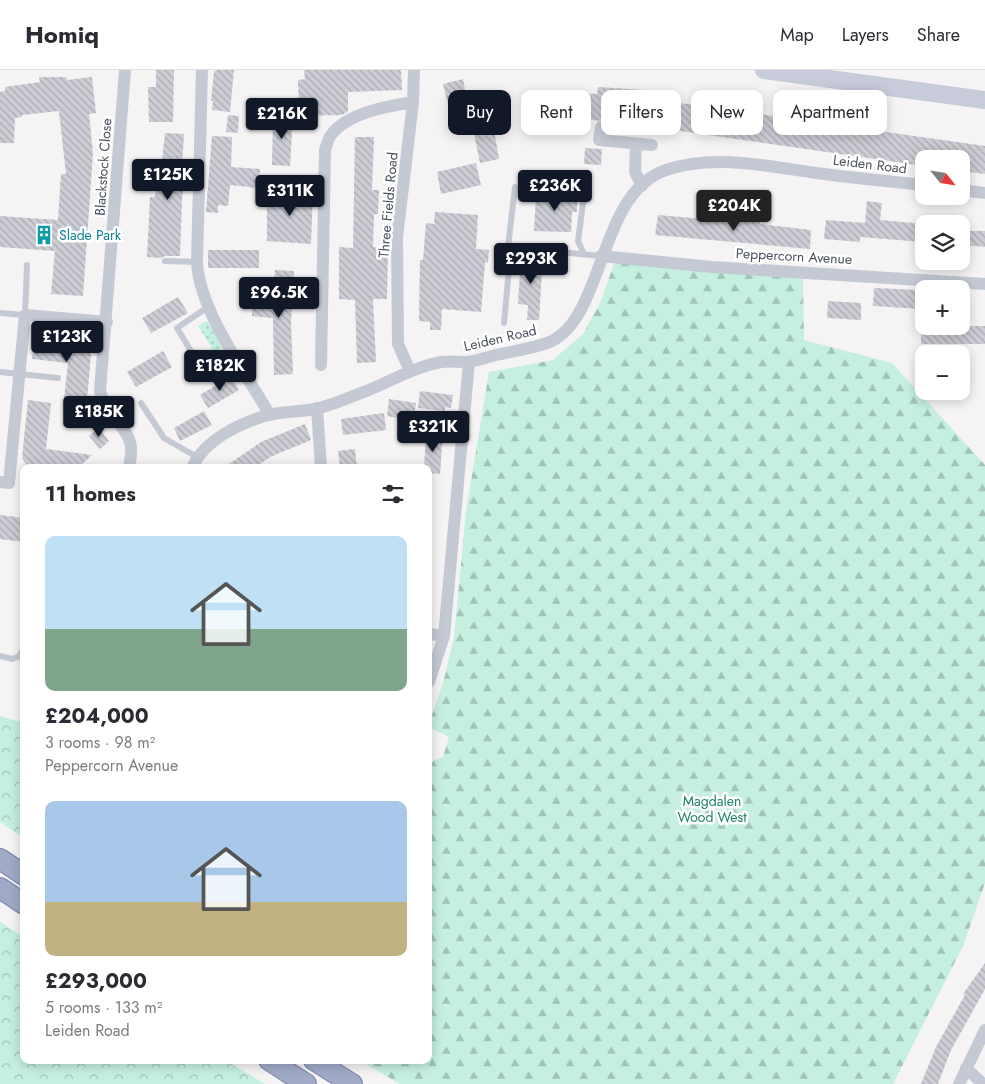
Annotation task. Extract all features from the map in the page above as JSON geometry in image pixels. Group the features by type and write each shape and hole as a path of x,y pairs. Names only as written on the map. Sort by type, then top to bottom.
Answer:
{"highway":[{"path":"0,859 20,872"},
{"path":"0,888 20,901"},
{"path":"275,1064 306,1084"},
{"path":"320,1064 352,1084"}],"main road":[{"path":"764,70 855,76 985,100"}],"street":[{"name":"Blackstock Close","path":"125,70 107,322 100,391 103,403 129,439 132,449 130,464"},
{"path":"202,70 197,262 200,287 208,307 270,415"},
{"name":"Three Fields Road","path":"410,370 398,344 397,238 413,102 414,70"},
{"path":"321,365 326,150 330,136 343,124 380,107 413,102"},
{"path":"600,127 599,140 652,145"},
{"path":"636,144 635,172 642,186"},
{"name":"Leiden Road","path":"194,462 218,439 235,429 270,415 316,408 359,394 410,370 442,362 469,362 528,350 553,340 573,322 587,297 601,256 623,212 642,186 664,171 701,162 748,164 915,184"},
{"path":"970,191 985,193"},
{"name":"Peppercorn Avenue","path":"601,256 712,267 985,284"},
{"path":"0,482 9,483 25,315 107,322"},
{"path":"432,673 444,636 469,362"},
{"path":"316,408 321,464"},
{"path":"432,634 444,636"},
{"path":"959,1084 985,1030"},
{"path":"966,1068 983,1084"}],"lane":[{"path":"584,254 578,241 586,181"},
{"path":"515,187 508,247 601,256"},
{"path":"504,323 511,247"},
{"path":"165,261 197,262"},
{"path":"0,313 25,315 27,265"},
{"path":"194,356 177,328 208,307"},
{"path":"0,372 58,378"},
{"path":"141,403 164,438 194,462"},
{"path":"0,656 12,659 20,656"}],"green space":[{"name":"Magdalen Wood West","path":"615,261 803,279 804,340 892,363 915,388 915,400 926,400 985,465 985,883 963,946 893,1084 400,1084 366,1064 432,1064 432,764 433,761 443,757 449,737 432,728 432,715 443,683 454,638 466,512 489,372 553,360 583,334 600,303"},
{"path":"207,321 223,348 215,353 198,326"},
{"path":"0,716 20,722 20,835 0,822"},
{"path":"0,922 20,934 20,1064 232,1064 265,1084 0,1084"}],"building":[{"path":"156,70 174,70 173,122 149,122 148,87 156,87"},
{"path":"217,70 234,70 230,112 212,110 214,72"},
{"path":"304,70 401,70 402,90 348,92 348,111 342,115 299,116 298,80 305,79"},
{"path":"39,77 66,77 67,80 92,77 96,113 89,114 93,153 83,296 51,294 55,251 0,247 0,216 58,220 61,174 66,174 59,111 22,115 22,117 15,118 14,143 0,143 0,92 5,91 5,87 40,82"},
{"path":"463,79 465,90 448,90 448,105 443,84"},
{"path":"598,87 644,90 601,90 601,121 591,120 591,94 597,94"},
{"path":"681,103 691,105 691,132 681,131"},
{"path":"228,115 239,116 238,133 226,132"},
{"path":"273,115 293,116 290,166 272,165"},
{"path":"763,115 773,116 773,135 887,135 887,132 985,146 985,174 970,172 970,150 915,150 915,165 709,135 763,135"},
{"path":"165,133 184,134 182,165 186,165 182,199 180,256 147,257 150,197 155,197 158,161 162,162"},
{"path":"474,135 495,135 499,159 480,163"},
{"path":"212,136 232,137 231,167 260,169 258,188 230,185 228,206 218,205 218,213 206,212"},
{"path":"355,137 374,137 372,190 379,190 378,214 374,214 373,247 388,247 387,299 373,299 376,362 357,363 355,300 339,299 339,247 353,248"},
{"path":"585,148 602,149 601,165 584,164"},
{"path":"476,163 481,185 441,194 437,172"},
{"path":"267,192 313,192 311,244 267,241"},
{"path":"536,194 577,195 577,212 572,212 571,232 534,231"},
{"path":"867,201 882,203 880,220 915,223 915,241 860,237 860,242 824,239 826,220 865,223"},
{"path":"435,212 478,215 476,249 489,250 488,263 485,262 481,312 442,309 441,330 430,330 430,322 419,321 420,260 423,260 426,223 434,224"},
{"path":"658,215 737,222 738,217 760,218 760,224 811,230 810,249 655,235"},
{"path":"970,231 985,231 985,247 970,246"},
{"path":"208,250 259,250 259,268 208,268"},
{"path":"531,254 543,255 539,320 527,320 528,305 518,304 520,272 518,272 518,261 531,261"},
{"path":"275,270 294,271 291,323 293,374 274,375 273,318 252,316 252,296 273,297"},
{"path":"874,288 915,290 915,309 873,306"},
{"path":"178,297 188,313 151,333 142,318"},
{"path":"828,301 861,303 861,320 827,318"},
{"path":"970,326 985,326 985,344 921,344 921,335 970,335"},
{"path":"35,337 79,341 91,355 87,400 64,398 68,363 32,359"},
{"path":"163,351 172,367 136,387 127,372"},
{"path":"231,376 239,390 208,408 200,395"},
{"path":"420,391 453,395 451,408 445,407 445,411 418,408"},
{"path":"389,399 416,403 413,421 387,416"},
{"path":"28,400 51,403 46,449 92,455 82,464 26,464 22,458"},
{"path":"204,411 212,425 180,441 174,428"},
{"path":"384,413 386,430 343,435 341,419"},
{"path":"305,424 311,440 270,457 260,464 229,464 261,442"},
{"path":"98,428 109,441 100,449 89,436"},
{"path":"426,433 443,434 440,474 432,473 432,464 424,464"},
{"path":"355,449 357,464 340,464 338,451"},
{"path":"0,515 20,518 20,542 0,539"},
{"path":"985,963 985,989 951,1050 938,1084 921,1084 936,1047 965,995 963,994"}],"place":[{"name":"Slade Park","path":"44,235"}]}
